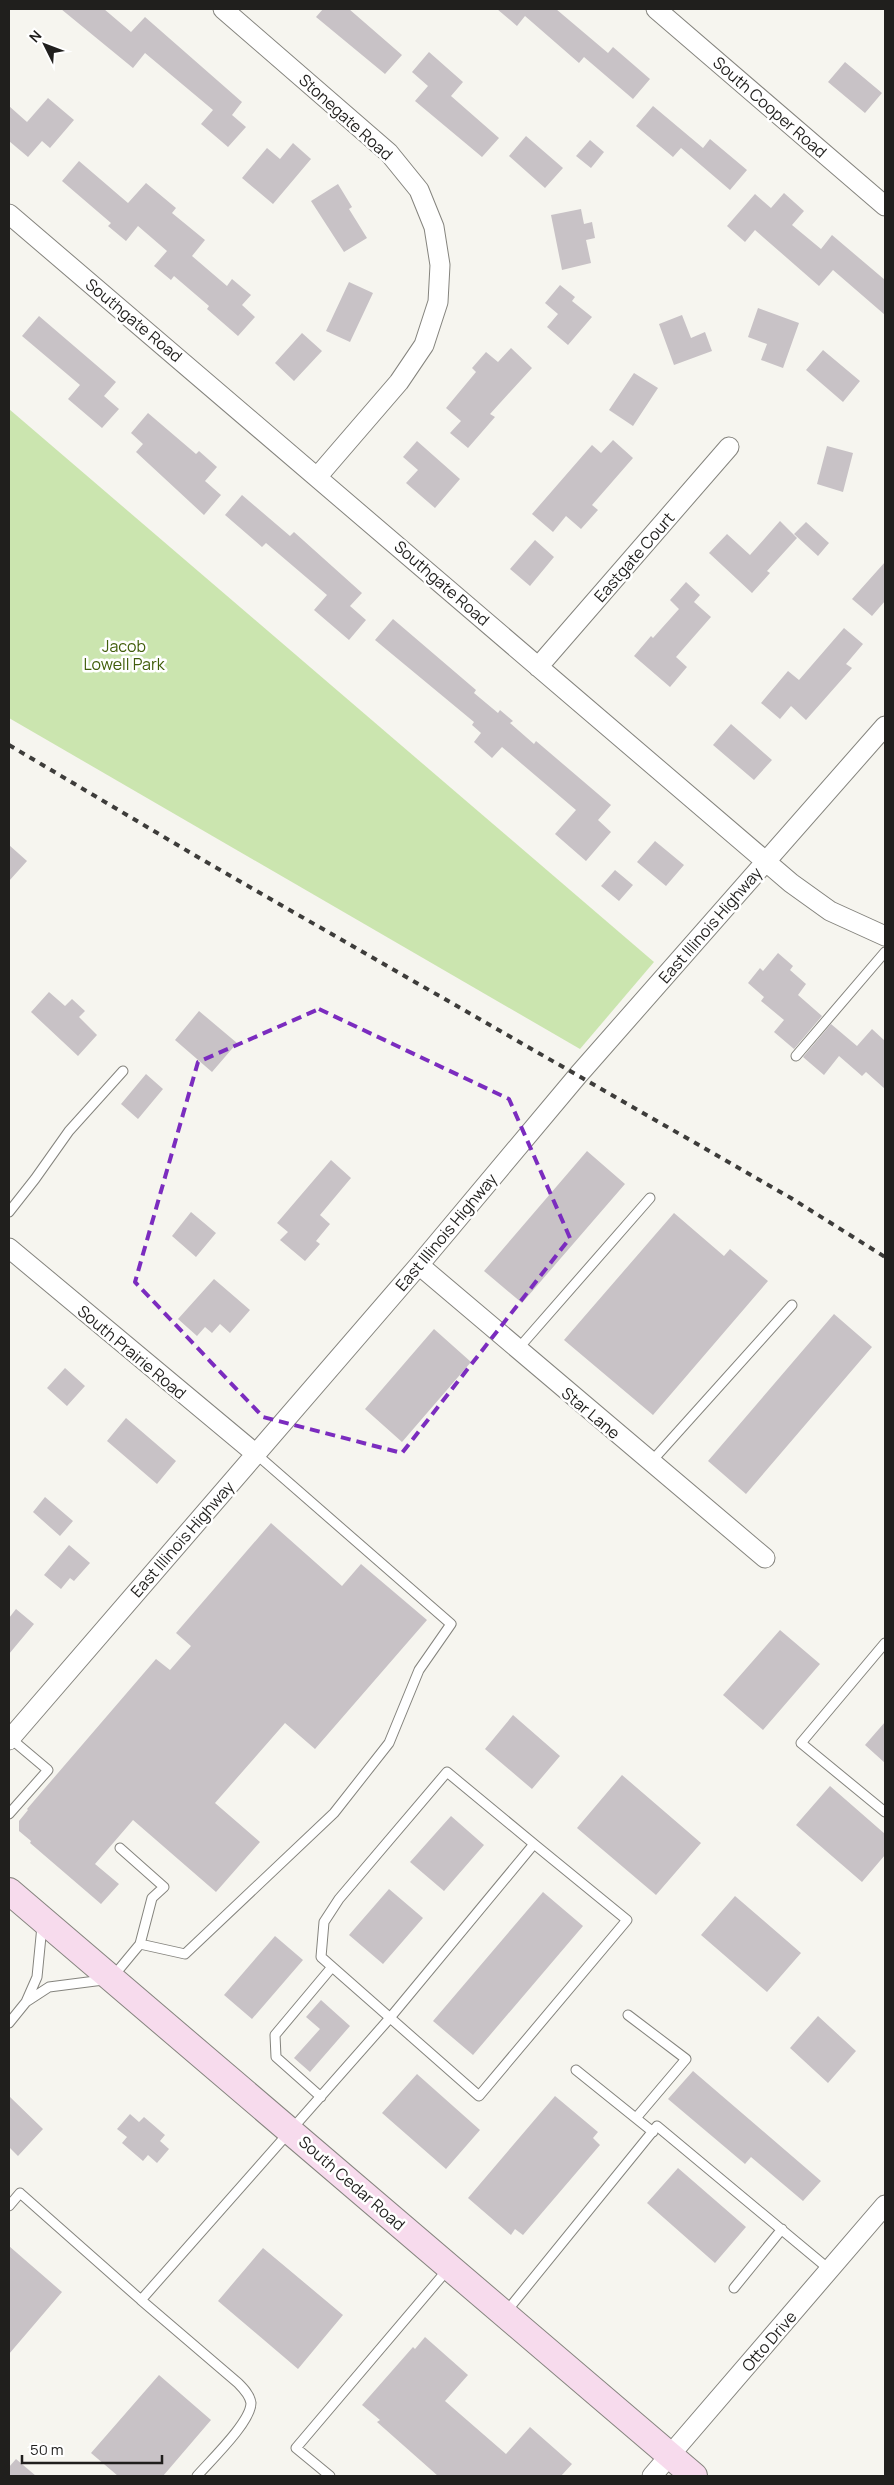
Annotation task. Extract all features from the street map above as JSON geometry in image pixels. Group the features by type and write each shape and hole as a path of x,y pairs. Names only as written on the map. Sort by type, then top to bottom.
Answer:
{"main road":[{"name":"South Cedar Road","path":"9,1891 694,2476"}],"street":[{"name":"Stonegate Road","path":"223,9 389,153 419,190 434,227 440,265 438,302 424,345 399,382 318,476"},
{"name":"South Cooper Road","path":"656,9 885,206"},
{"name":"Southgate Road","path":"9,214 318,476 767,862 818,904 843,919 885,936"},
{"name":"Eastgate Court","path":"538,667 729,446"},
{"name":"East Illinois Highway","path":"10,1739 419,1265 579,1074 885,726"},
{"name":"South Prairie Road","path":"9,1248 256,1454"},
{"name":"Star Lane","path":"419,1265 517,1350 765,1558"},
{"name":"Otto Drive","path":"652,2476 885,2205"}],"lane":[{"path":"796,1056 885,952"},
{"path":"9,1212 69,1131 123,1070"},
{"path":"517,1350 650,1198"},
{"path":"651,1463 792,1305"},
{"path":"140,1944 185,1954 334,1813 389,1744 419,1670 451,1624 256,1454"},
{"path":"885,1643 801,1743 885,1812"},
{"path":"9,1814 48,1770 10,1739"},
{"path":"447,1772 627,1920 479,2096 332,1967 321,1958 324,1922 339,1899 447,1772"},
{"path":"141,2300 389,2019 534,1844"},
{"path":"9,2022 26,2002 49,1987 111,1979 140,1944 152,1898 164,1888 120,1848"},
{"path":"26,2002 37,1977 43,1921"},
{"path":"321,2097 276,2058 275,2036 332,1967"},
{"path":"628,2015 686,2059 636,2118"},
{"path":"576,2070 653,2132"},
{"path":"504,2314 657,2126 830,2270"},
{"path":"9,2206 20,2193 247,2392 251,2403 241,2423 197,2476"},
{"path":"734,2288 782,2229"},
{"path":"330,2476 296,2448 450,2267"}],"highlighted area":[{"path":"319,1009 509,1099 570,1238 402,1453 263,1417 135,1282 198,1062"}],"green space":[{"name":"Jacob Lowell Park","path":"9,409 654,962 580,1049 9,718"}],"building":[{"path":"61,9 104,9 131,32 145,17 242,102 232,115 246,127 228,147 201,124 213,110 145,53 133,68"},
{"path":"323,9 349,9 402,55 385,74 316,17"},
{"path":"497,9 556,9 608,53 613,47 650,79 633,99 584,57 579,63 525,16 517,26"},
{"path":"429,52 463,82 451,96 499,138 482,157 415,101 428,86 412,72"},
{"path":"845,62 882,93 865,113 828,82"},
{"path":"48,98 74,120 50,148 42,141 28,157 9,141 9,106 27,122"},
{"path":"653,106 703,148 710,139 747,170 730,190 681,148 673,157 636,126"},
{"path":"526,136 563,168 545,188 509,156"},
{"path":"590,140 604,152 591,168 576,156"},
{"path":"293,143 311,159 273,204 242,178 267,148 280,159"},
{"path":"79,161 128,203 146,183 176,208 172,213 205,240 192,256 227,286 232,279 251,295 242,305 255,317 238,336 207,309 209,306 174,276 171,280 154,266 167,251 138,226 126,241 108,226 111,223 62,181"},
{"path":"338,184 352,207 349,209 367,238 344,252 311,201"},
{"path":"784,193 804,211 792,225 821,249 832,235 885,280 885,315 833,270 819,286 755,230 745,242 727,226 755,194 771,208"},
{"path":"581,209 584,224 592,222 595,238 586,240 591,263 562,270 551,215"},
{"path":"349,282 373,293 350,342 326,331"},
{"path":"560,285 575,297 572,301 592,317 568,345 547,327 558,314 545,303"},
{"path":"758,308 799,323 783,368 761,360 767,344 748,337"},
{"path":"682,315 691,338 705,332 712,351 674,365 659,324"},
{"path":"39,316 116,382 104,396 119,409 102,428 68,399 80,385 22,336"},
{"path":"302,333 322,351 294,381 275,363"},
{"path":"511,348 532,368 490,414 495,417 468,448 450,433 461,421 446,408 476,372 472,368 486,352 498,362"},
{"path":"823,350 860,381 843,402 806,370"},
{"path":"634,373 658,388 633,426 609,410"},
{"path":"148,413 196,454 199,451 217,467 205,481 221,495 204,515 136,452 143,444 131,433"},
{"path":"613,440 633,458 592,505 598,510 581,529 566,516 553,532 532,514 592,445 601,453"},
{"path":"417,441 460,479 435,508 406,483 418,470 403,457"},
{"path":"827,446 853,453 843,492 817,484"},
{"path":"242,495 290,536 294,532 362,593 350,606 366,620 349,640 314,610 327,595 266,543 262,547 225,515"},
{"path":"780,521 797,538 767,571 770,573 752,593 709,553 727,534 750,555"},
{"path":"806,522 829,543 818,556 794,534"},
{"path":"535,540 554,557 530,586 510,569"},
{"path":"885,562 885,601 872,616 852,599"},
{"path":"686,582 700,595 694,602 711,617 676,657 687,667 670,687 634,656 651,636 653,638 679,609 670,600"},
{"path":"393,619 476,690 474,693 498,713 500,710 513,721 510,723 534,744 536,741 611,805 598,820 611,832 586,861 555,834 576,810 502,747 492,758 474,742 481,733 472,725 474,722 375,640"},
{"path":"844,628 863,644 846,664 852,668 806,720 791,706 780,719 761,703 788,671 799,680"},
{"path":"731,724 772,760 754,780 713,745"},
{"path":"655,841 684,865 666,886 637,862"},
{"path":"9,845 27,861 9,881"},
{"path":"615,870 633,885 619,901 601,886"},
{"path":"778,953 793,966 790,970 806,984 798,995 822,1016 794,1049 774,1032 784,1020 761,1001 764,997 748,983 760,968 763,971"},
{"path":"49,992 65,1006 72,999 85,1011 79,1017 97,1035 78,1056 31,1012"},
{"path":"199,1011 237,1043 212,1072 175,1040"},
{"path":"831,1024 857,1046 872,1029 885,1041 885,1089 866,1072 862,1076 839,1056 824,1075 803,1057"},
{"path":"146,1074 163,1089 138,1119 121,1104"},
{"path":"587,1151 625,1184 522,1303 484,1271"},
{"path":"331,1160 351,1178 320,1215 330,1224 316,1241 320,1244 305,1261 280,1240 288,1232 277,1223"},
{"path":"191,1212 216,1233 196,1257 172,1236"},
{"path":"674,1213 724,1256 730,1249 768,1281 653,1415 564,1340"},
{"path":"214,1279 250,1310 230,1333 220,1324 212,1333 205,1327 197,1336 178,1319"},
{"path":"834,1314 872,1347 746,1494 708,1461"},
{"path":"434,1329 471,1362 402,1442 365,1409"},
{"path":"65,1368 85,1386 67,1406 47,1388"},
{"path":"126,1418 176,1461 157,1484 107,1441"},
{"path":"45,1497 73,1521 60,1536 33,1512"},
{"path":"271,1523 342,1586 361,1564 427,1620 315,1749 285,1723 215,1803 260,1842 216,1892 133,1820 95,1864 119,1884 101,1904 30,1843 31,1841 19,1831 19,1821 27,1809 156,1659 170,1670 191,1646 176,1633"},
{"path":"69,1545 90,1563 74,1581 70,1578 61,1589 44,1575"},
{"path":"16,1609 34,1624 9,1654 9,1618"},
{"path":"780,1630 820,1664 763,1730 723,1695"},
{"path":"513,1715 560,1756 532,1789 485,1749"},
{"path":"885,1722 885,1763 865,1745"},
{"path":"622,1775 701,1843 656,1895 577,1828"},
{"path":"830,1786 885,1834 885,1855 862,1882 796,1825"},
{"path":"451,1816 484,1845 444,1891 410,1862"},
{"path":"389,1889 423,1918 383,1964 349,1935"},
{"path":"543,1892 583,1926 473,2055 433,2021"},
{"path":"735,1896 801,1953 767,1992 701,1935"},
{"path":"275,1936 303,1960 252,2019 224,1995"},
{"path":"321,2000 350,2026 310,2072 294,2058 320,2029 306,2017"},
{"path":"818,2016 856,2051 828,2083 790,2048"},
{"path":"693,2071 821,2181 803,2201 751,2157 745,2164 668,2099"},
{"path":"417,2074 480,2130 446,2169 382,2113"},
{"path":"9,2096 43,2129 18,2156 9,2147"},
{"path":"555,2096 598,2132 593,2138 600,2145 523,2235 515,2229 511,2235 468,2198"},
{"path":"130,2114 139,2122 144,2117 165,2135 160,2141 169,2149 157,2163 148,2155 143,2161 122,2143 127,2137 117,2129"},
{"path":"678,2168 746,2227 715,2263 647,2203"},
{"path":"9,2246 62,2292 9,2354"},
{"path":"263,2248 343,2315 298,2369 218,2301"},
{"path":"425,2337 468,2375 445,2401 506,2454 530,2427 572,2464 561,2476 438,2476 377,2422 380,2420 362,2405 413,2347 415,2349"},
{"path":"159,2375 211,2420 163,2476 118,2476 91,2453"},
{"path":"16,2459 36,2476 9,2476 9,2467"}],"railway":[{"path":"9,745 201,859 791,1198 885,1257"}]}
